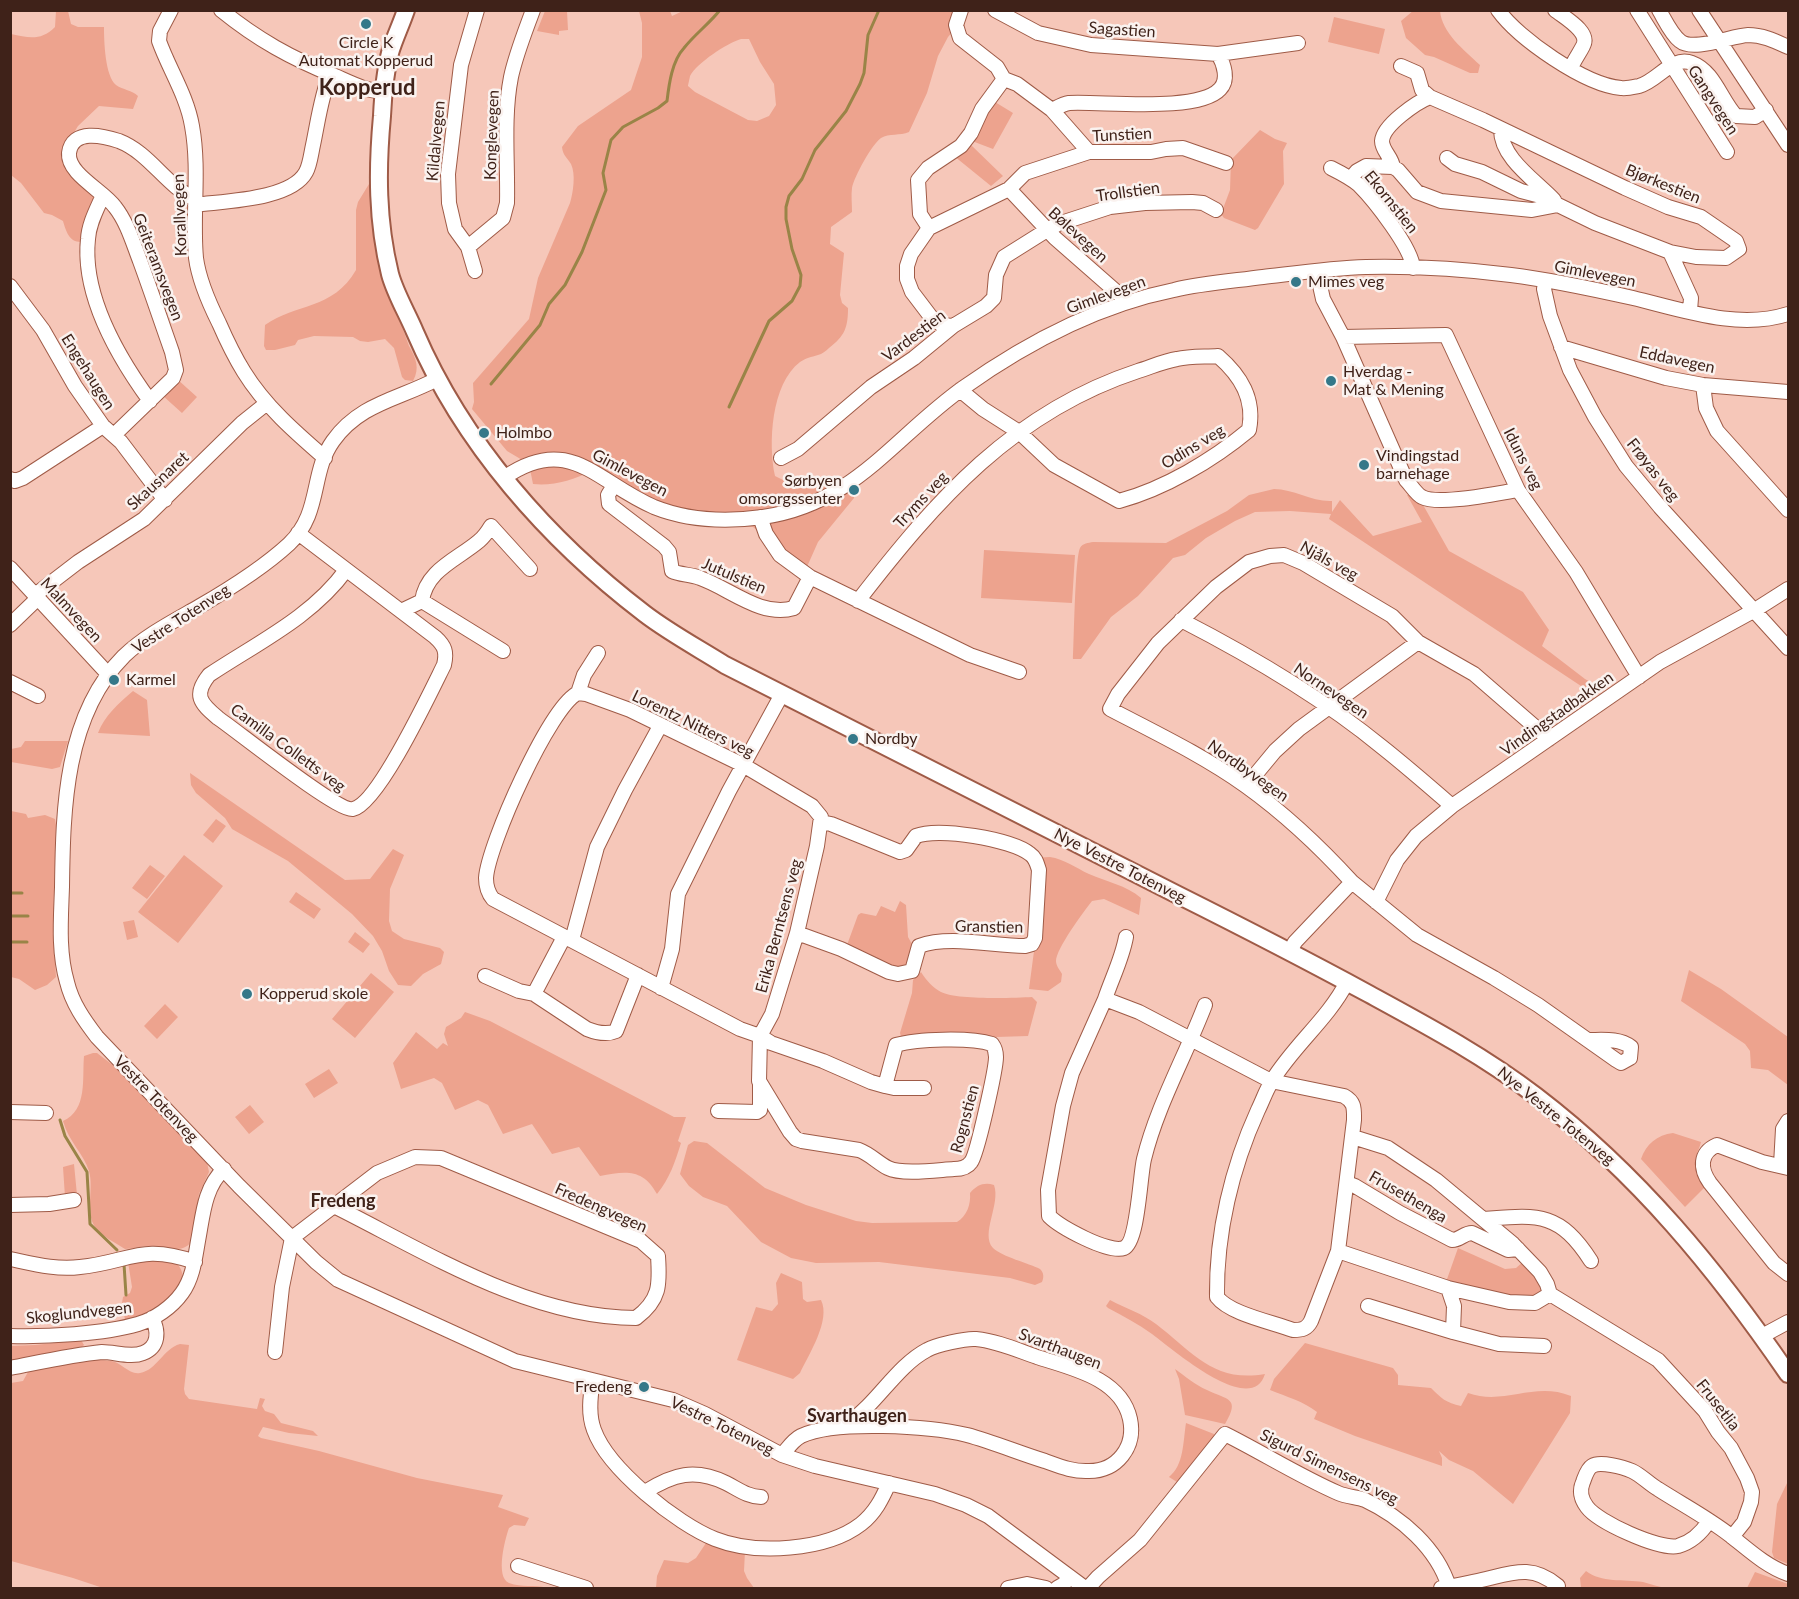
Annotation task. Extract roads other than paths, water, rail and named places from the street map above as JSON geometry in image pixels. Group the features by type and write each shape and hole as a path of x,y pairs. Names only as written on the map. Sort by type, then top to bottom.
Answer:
{"main road":[{"path":"406,10 390,53 384,92 378,200 390,275 437,379"},
{"name":"Nye Vestre Totenveg","path":"437,379 457,412 538,519 603,581 646,615 725,665 1290,951 1439,1032 1496,1067 1537,1096 1592,1142 1663,1211 1719,1277 1788,1374"}],"street":[{"name":"Korallvegen","path":"171,10 160,32 159,41 192,125 196,259 203,288 244,372 267,403 296,433 325,458"},
{"path":"221,10 258,39 330,74 366,89 384,92"},
{"name":"Kildalvegen","path":"475,272 468,247 455,229 449,203 448,174 461,65 477,10"},
{"name":"Konglevegen","path":"468,247 504,218 507,203 508,105 511,78 533,10"},
{"path":"961,10 956,25 960,38 997,67 1005,79 1017,84 1052,110 1089,152"},
{"name":"Sagastien","path":"995,10 1038,33 1074,43 1218,54 1299,43"},
{"name":"Gangvegen","path":"1498,10 1528,41 1590,78 1622,88 1641,86 1677,62 1692,63 1709,75 1727,106 1736,116 1755,117 1766,110"},
{"path":"1555,10 1585,38 1583,47 1575,57 1571,68"},
{"name":"Gangvegen","path":"1637,10 1727,152"},
{"name":"Gangvegen","path":"1659,10 1680,42 1690,45 1718,40"},
{"path":"1699,10 1788,145"},
{"path":"1718,40 1746,35 1759,36 1788,46"},
{"path":"1052,110 1072,103 1173,103 1208,97 1220,89 1225,75 1218,54"},
{"path":"1393,167 1392,160 1383,145 1382,140 1385,133 1406,112 1430,97 1422,90 1417,73 1401,66"},
{"path":"195,202 269,195 299,182 307,171 323,92 330,74"},
{"path":"929,228 920,214 918,180 928,168 961,146 972,133 982,109 1005,79"},
{"name":"Bjørkestien","path":"1430,97 1625,188 1668,207 1701,217 1736,241 1739,249 1726,258 1696,257 1670,252 1601,225 1555,202 1521,191 1482,172 1455,164 1448,158"},
{"name":"Bjørkestien","path":"1501,130 1501,139 1509,156 1555,202"},
{"name":"Geiteramsvegen","path":"114,435 173,378 176,370 172,352 131,238 114,205 76,171 70,162 71,146 75,140 82,137 101,136 122,142 138,151 182,193 195,202"},
{"name":"Tunstien","path":"953,326 942,325 931,317 912,292 907,279 910,254 929,228 1009,189 1025,173 1089,152 1150,152 1166,148 1183,148 1226,163"},
{"path":"1350,178 1366,166 1393,167 1417,192 1430,198 1532,210 1555,202"},
{"name":"Ekornstien","path":"1331,168 1350,178 1367,194 1401,237 1409,251 1413,268"},
{"name":"Bølevegen","path":"1009,189 1047,230 1128,302"},
{"path":"103,195 90,226 87,241 91,286 101,315 123,362 150,401"},
{"name":"Trollstien","path":"1047,230 1110,207 1145,203 1192,202 1216,210"},
{"name":"Vardestien","path":"781,458 798,449 871,387 914,358 953,326 986,306 994,298 996,274 1004,257 1047,230"},
{"path":"1670,252 1691,298 1690,311"},
{"name":"Gimlevegen","path":"505,477 527,465 550,459 563,459 576,463 655,507 674,513 715,520 760,517 807,507 841,490 960,390 1031,346 1128,302 1174,290 1245,279 1364,267 1413,268 1489,273 1545,281 1727,319 1767,320 1788,314"},
{"path":"1317,272 1323,299 1343,337 1406,480 1421,497 1433,500 1452,499 1518,490"},
{"name":"Frøyas veg","path":"1545,281 1544,289 1548,307 1570,370 1590,408 1626,466 1660,507 1788,648"},
{"name":"Engehaugen","path":"10,286 43,330 75,386 103,426 121,442 165,500"},
{"name":"Iduns veg","path":"1343,337 1446,335 1518,490 1576,572 1639,677"},
{"name":"Eddavegen","path":"1561,347 1666,378 1703,385 1788,392"},
{"name":"Odins veg","path":"960,390 983,410 1019,432 1054,465 1119,501 1141,495 1169,482 1233,443 1250,430 1252,417 1250,400 1239,379 1218,356 1177,359 1112,380 1074,399 1019,432"},
{"name":"Vestre Totenveg","path":"437,379 376,404 352,421 333,441 325,458 309,517 290,543 249,574 143,641 108,674 95,693 83,722 68,785 62,861 63,965 67,983 78,1010 97,1037 227,1173 316,1262 338,1280 516,1361 685,1404 782,1455 815,1466 953,1499 988,1516 1087,1588"},
{"path":"1703,385 1706,408 1718,431 1788,510"},
{"name":"Skausnaret","path":"10,625 37,597 78,562 144,519 242,423 267,403"},
{"path":"10,479 15,481 23,478 103,426"},
{"name":"Tryms veg","path":"858,601 899,548 936,507 982,460 1019,432"},
{"name":"Jutulstien","path":"614,485 608,495 609,504 664,546 669,552 672,571 700,578 750,603 779,610 794,608 810,577"},
{"path":"760,517 766,534 780,555 810,577 970,656 1019,672"},
{"path":"422,601 423,592 429,581 454,557 480,540 491,526 530,569"},
{"name":"Camilla Colletts veg","path":"298,533 401,611 443,645 446,654 444,665 387,771 365,803 352,810 342,808 218,718 204,706 199,696 201,686 209,675 296,618 336,584 346,570"},
{"name":"Njåls veg","path":"1110,709 1118,694 1158,643 1216,587 1250,562 1270,556 1284,555 1303,563 1392,616 1418,642 1474,674 1550,739"},
{"name":"Malmvegen","path":"10,568 108,674"},
{"name":"Vindingstadbakken","path":"1376,902 1397,860 1416,836 1452,806 1660,662 1755,610 1788,589"},
{"path":"401,611 422,601"},
{"path":"422,601 503,651"},
{"name":"Nornevegen","path":"1181,620 1244,653 1329,707 1381,746 1452,806"},
{"path":"1246,786 1275,751 1329,707 1418,642"},
{"path":"598,653 584,675 578,693 564,705 549,729 504,818 488,870 489,894 502,906 771,1043 823,1061 871,1082 894,1088 924,1088"},
{"path":"10,682 38,696"},
{"name":"Lorentz Nitters veg","path":"578,693 630,710 743,765 812,806 817,811 821,822"},
{"path":"661,988 672,949 678,894 743,765 782,694"},
{"name":"Nordbyvegen","path":"1110,709 1184,748 1246,786 1306,835 1352,882 1417,935 1494,978 1589,1040"},
{"path":"534,994 568,938 597,847 660,726"},
{"name":"Erika Berntsens veg","path":"760,1036 772,1014 797,933 821,822"},
{"name":"Granstien","path":"797,933 898,974 912,971 919,946 926,944 965,941 1025,946 1032,944 1035,938 1039,870 1036,860 1029,853 977,836 932,832 916,836 906,850 900,852 821,822"},
{"path":"1290,951 1295,942 1352,882"},
{"path":"1126,937 1123,955 1072,1073 1063,1106 1048,1191 1049,1216 1055,1222 1093,1241 1117,1248 1124,1247 1131,1240 1144,1161 1158,1114 1205,1005"},
{"path":"485,976 519,991 534,994 587,1029 610,1034 616,1031 638,975"},
{"path":"1105,999 1139,1012 1271,1081 1334,1093 1351,1100 1354,1105 1353,1137 1338,1251 1311,1321 1308,1327 1301,1330 1293,1330 1221,1303 1217,1297 1219,1252 1231,1186 1248,1133 1271,1081 1331,1009 1347,982"},
{"path":"718,1111 758,1112 760,1110 760,1036"},
{"name":"Rognstien","path":"759,1081 796,1139 860,1150 868,1153 886,1167 896,1170 962,1168 973,1160 995,1068 995,1049 992,1044 975,1041 907,1042 896,1046 885,1086"},
{"path":"10,1112 46,1113"},
{"path":"1788,1120 1783,1130 1785,1166 1762,1162 1717,1145 1709,1148 1702,1160 1702,1168 1710,1183 1774,1263 1788,1274"},
{"name":"Frusethenga","path":"1353,1137 1388,1148 1436,1180 1518,1249 1540,1272 1550,1294"},
{"name":"Fredengvegen","path":"292,1238 377,1173 415,1157 441,1158 641,1241 658,1256 659,1279 656,1295 648,1309 636,1318 599,1316 550,1306 483,1280 334,1206"},
{"name":"Skoglundvegen","path":"10,1336 110,1329 139,1324 163,1312 183,1292 190,1279 195,1262 203,1209 209,1194 227,1173"},
{"name":"Frusethenga","path":"1347,1183 1400,1214 1452,1240 1472,1233 1508,1250 1518,1249"},
{"path":"10,1205 49,1204 74,1200"},
{"path":"1484,1219 1533,1217 1547,1219 1567,1230 1591,1261"},
{"path":"274,1352 282,1287 292,1238"},
{"path":"1338,1251 1448,1288 1485,1297 1526,1304 1535,1303 1550,1294"},
{"path":"10,1259 63,1269 147,1252 165,1253 195,1262"},
{"path":"1448,1288 1454,1306 1453,1332"},
{"name":"Frusetlia","path":"1550,1294 1658,1360 1705,1410 1731,1449 1752,1492 1744,1522 1732,1537"},
{"path":"1368,1306 1499,1344 1544,1346"},
{"path":"10,1368 99,1353 142,1354 151,1347 156,1339 157,1329 152,1318"},
{"path":"1762,1336 1788,1322"},
{"name":"Svarthaugen","path":"782,1455 794,1440 801,1436 830,1428 845,1428 915,1427 967,1436 1062,1467 1088,1471 1105,1469 1118,1461 1128,1446 1131,1432 1129,1415 1121,1399 1102,1382 1058,1363 1011,1347 975,1339 928,1350 906,1366 845,1428"},
{"path":"593,1381 590,1411 596,1435 617,1467 645,1492 693,1528 715,1539 744,1545 776,1547 826,1541 851,1530 875,1511 889,1483"},
{"name":"Sigurd Simensens veg","path":"1087,1588 1140,1540 1225,1434 1341,1495 1364,1499 1396,1518 1438,1560 1445,1588 1524,1571 1545,1576 1558,1586"},
{"path":"1709,1521 1701,1533 1678,1546 1653,1544 1594,1514 1581,1497 1581,1487 1592,1466 1604,1463 1632,1470 1709,1521 1760,1559 1788,1574"},
{"path":"645,1492 658,1483 692,1473 725,1482 754,1497 761,1497"},
{"path":"518,1566 586,1588"},
{"path":"1057,1588 1069,1577"},
{"path":"1008,1588 1027,1584 1046,1588"}],"waterway":[{"path":"491,384 540,325 549,304 565,285 582,252 606,190 603,173 611,140 623,127 667,101 672,73 680,53 720,10"},
{"path":"729,407 769,321 792,301 800,286 801,275 792,249 786,219 789,196 802,179 815,150 846,111 860,84 864,73 868,35 879,10"},
{"path":"10,893 22,893"},
{"path":"10,916 28,916"},
{"path":"10,942 27,942"},
{"path":"60,1120 65,1136 87,1172 90,1224 117,1250"},
{"path":"124,1264 126,1295"}],"place":[{"name":"Circle K Automat Kopperud","path":"366,24"},
{"name":"Mimes veg","path":"1296,282"},
{"name":"Hverdag - Mat & Mening","path":"1331,381"},
{"name":"Holmbo","path":"484,433"},
{"name":"Vindingstad barnehage","path":"1364,465"},
{"name":"Sørbyen omsorgssenter","path":"854,490"},
{"name":"Karmel","path":"114,680"},
{"name":"Nordby","path":"853,739"},
{"name":"Kopperud skole","path":"247,994"},
{"name":"Fredeng","path":"644,1387"}],"district":[{"name":"Kopperud","path":"367,88"},
{"name":"Fredeng","path":"343,1201"},
{"name":"Svarthaugen","path":"857,1416"}]}
